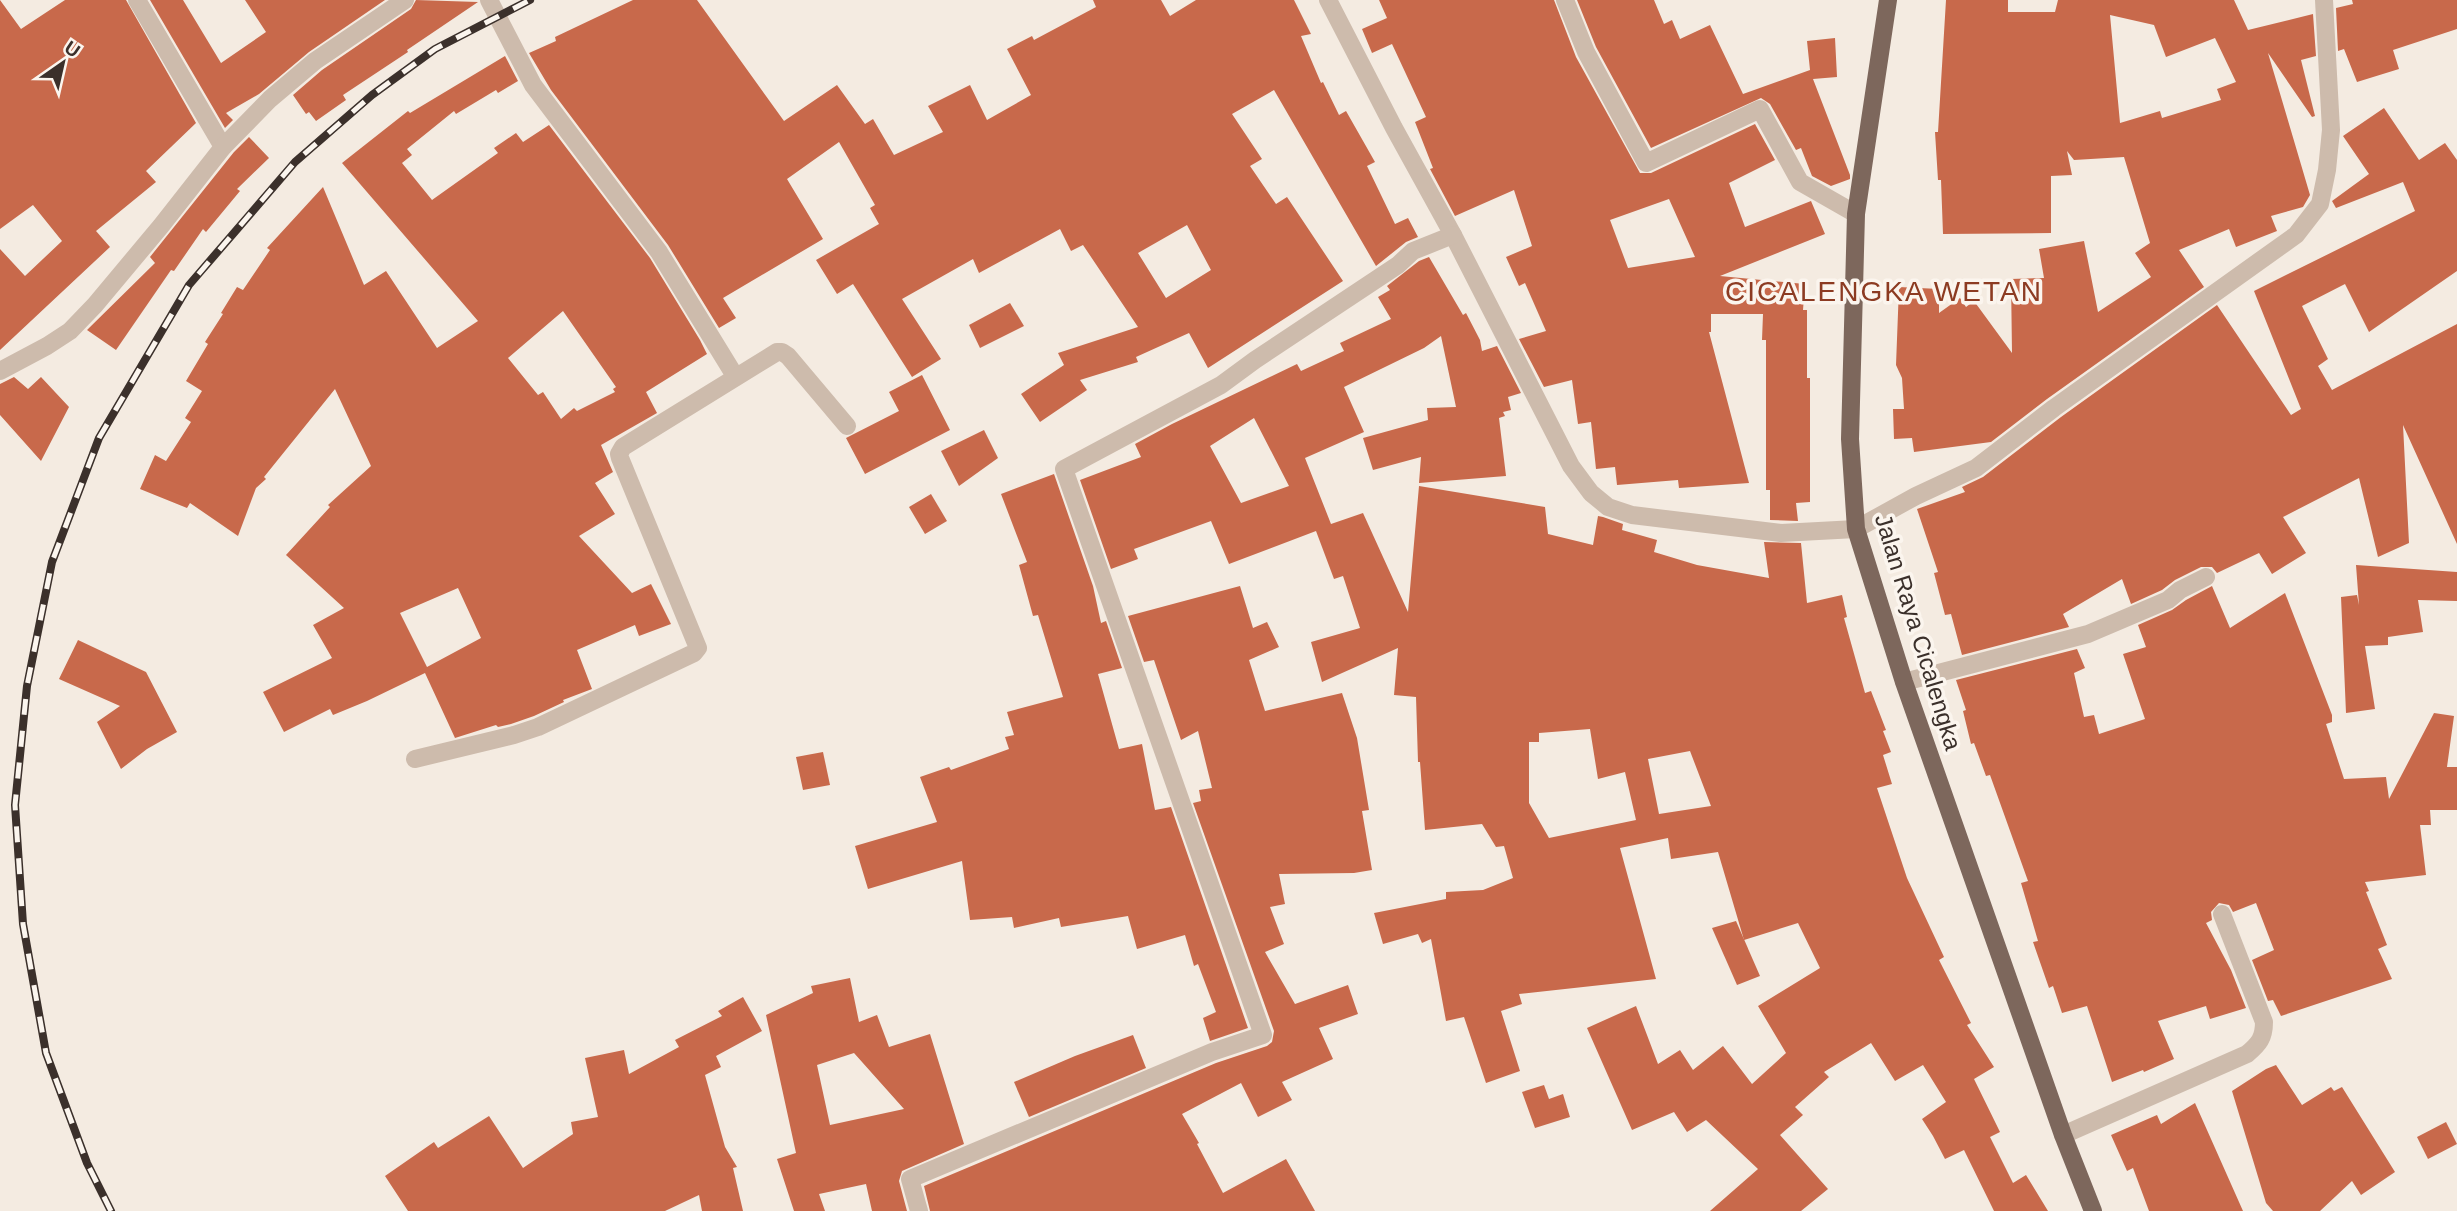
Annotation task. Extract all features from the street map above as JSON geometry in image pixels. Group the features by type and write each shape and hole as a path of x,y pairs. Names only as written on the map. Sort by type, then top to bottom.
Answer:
{"main road":[{"name":"Jalan Raya Cicalengka","path":"1888,0 1856,214 1850,439 1856,529 1903,682 2063,1135 2093,1211"}],"street":[{"path":"137,0 223,147"},
{"path":"0,371 70,331 161,226 223,147 270,99 380,6 405,0"},
{"path":"489,0 533,85 659,252 735,376"},
{"path":"1328,0 1453,234 1572,466 1591,493 1608,507 1632,515 1782,533 1856,529 1916,496 1976,468 2054,408 2296,235 2320,204 2327,170 2331,130 2324,0"},
{"path":"1565,0 1586,52 1646,163 1760,108 1800,182 1856,214"},
{"path":"919,1211 910,1179 1212,1052 1263,1035 1063,470 1221,385 1398,265 1413,251 1453,234"},
{"path":"415,759 538,727 696,651 698,646 619,454 623,447 735,376 772,354 782,352 846,426"},
{"path":"1903,682 2088,634 2168,600 2180,590 2206,577"},
{"path":"2063,1135 2247,1054 2258,1045 2264,1034 2264,1022 2222,914"}],"building":[{"path":"0,0 21,29 65,0 126,0 196,123 146,171 156,182 96,231 110,247 0,350 0,249 25,276 62,241 33,205 0,229"},
{"path":"150,0 183,0 221,63 266,32 245,0 385,0 309,52 259,94 226,113 233,120 225,128"},
{"path":"416,0 478,2 343,95 346,100 316,121 309,112 306,114 293,95 322,70 411,9"},
{"path":"633,0 697,0 784,121 837,85 865,124 873,119 894,155 943,132 928,106 970,85 987,120 1031,95 1007,49 1032,36 1034,40 1096,7 1093,0 1161,0 1170,16 1196,0 1294,0 1311,34 1301,36 1321,83 1323,82 1339,115 1346,111 1375,162 1367,166 1395,224 1408,218 1418,237 1406,242 1376,266 1274,90 1232,114 1262,159 1250,166 1276,204 1287,197 1343,281 1208,368 1189,333 1136,357 1138,362 1080,380 1087,390 1040,422 1021,394 1064,365 1058,353 1138,327 1083,245 1071,251 1060,229 979,273 973,259 902,299 941,359 912,377 853,284 837,294 816,260 879,224 870,208 875,205 839,142 787,179 823,239 723,298 736,318 719,328 668,245 551,90 529,53 556,41 555,37","holes":["1187,225 1211,270 1166,298 1138,253"]},
{"path":"1379,0 1554,0 1576,57 1640,173 1651,173 1755,124 1775,160 1729,183 1745,227 1811,201 1825,234 1720,276 1805,284 1803,310 1807,310 1807,378 1810,378 1810,502 1796,503 1798,521 1770,520 1770,490 1766,490 1766,340 1762,340 1763,314 1711,314 1709,332 1749,483 1679,488 1678,480 1617,485 1615,467 1596,469 1591,422 1578,424 1572,380 1544,387 1519,339 1546,331 1525,283 1519,286 1506,257 1532,246 1514,190 1455,216 1430,169 1433,168 1415,122 1426,117 1392,44 1372,53 1362,29 1387,18","holes":["1669,199 1695,257 1628,268 1610,220"]},
{"path":"1577,0 1654,0 1664,24 1672,20 1680,39 1710,25 1743,94 1810,70 1807,41 1835,38 1837,77 1813,79 1850,179 1831,186 1812,176 1801,148 1796,150 1770,104 1761,98 1651,148 1596,47"},
{"path":"1946,0 2008,0 2008,12 2055,12 2058,0 2234,0 2248,30 2313,14 2316,56 2301,60 2315,116 2312,117 2268,53 2310,195 2303,207 2271,216 2277,231 2236,247 2229,229 2179,250 2204,287 1991,442 1914,452 1912,438 1894,439 1893,409 1904,409 1902,378 1896,365 1899,287 1939,289 1939,313 1960,298 1966,307 1974,301 2012,353 2011,279 2044,278 2039,249 2084,241 2098,312 2151,277 2135,253 2150,243 2124,157 2074,160 2067,151 2072,175 2051,176 2051,233 1943,234 1941,180 1938,180 1935,132 1938,132","holes":["2110,15 2154,25 2166,57 2215,38 2236,82 2217,89 2221,100 2162,118 2160,111 2120,123"]},
{"path":"2352,0 2457,0 2457,29 2393,50 2399,69 2357,82 2344,49 2338,51 2336,8 2353,4"},
{"path":"505,56 518,81 498,93 496,90 456,114 454,111 407,149 412,155 402,163 432,200 498,153 494,148 516,133 523,142 549,125 650,258 700,340 707,354 646,392 657,413 601,445 613,472 595,483 615,514 579,536 632,593 651,584 671,624 639,636 635,625 577,650 592,689 511,724 498,727 496,725 455,738 425,673 333,715 330,709 284,732 263,692 332,658 313,625 344,608 286,555 330,507 328,505 371,466 335,389 264,477 266,479 256,488 238,536 190,503 187,508 140,489 155,455 166,461 191,422 185,418 202,391 186,381 208,344 205,342 223,314 221,313 237,287 243,290 270,250 267,248 323,187 364,285 386,271 437,348 478,321 342,163 408,111 410,113","holes":["563,311 616,387 613,389 615,392 577,411 574,408 561,419 543,392 538,395 508,358","458,588 481,638 427,667 400,613"]},
{"path":"2384,108 2419,160 2445,143 2457,160 2457,271 2369,332 2345,284 2302,306 2328,359 2318,366 2332,390 2457,324 2457,544 2403,425 2409,543 2378,557 2359,478 2283,517 2306,553 2272,574 2259,553 2217,573 2212,567 2201,567 2162,590 2131,604 2122,579 2063,614 2069,627 1962,655 1951,614 1945,615 1934,573 1938,572 1917,509 1965,492 1962,487 1983,477 2061,417 2217,305 2291,415 2301,409 2254,291 2415,211 2403,182 2336,208 2332,201 2369,174 2343,136"},
{"path":"249,137 269,158 237,189 240,191 206,232 203,229 116,350 87,330 155,263 150,257"},
{"path":"1429,257 1463,315 1466,313 1480,340 1482,351 1497,346 1521,393 1508,397 1511,410 1503,412 1505,416 1499,418 1506,476 1419,483 1421,457 1373,470 1363,438 1428,420 1427,408 1456,407 1441,336 1424,348 1344,387 1364,432 1305,458 1331,524 1363,513 1408,612 1419,486 1545,507 1548,534 1593,545 1598,516 1603,517 1623,524 1622,530 1657,540 1654,552 1697,565 1769,578 1764,542 1801,543 1807,603 1842,595 1847,617 1844,618 1865,693 1871,691 1886,730 1883,731 1891,752 1883,755 1892,784 1877,788 1907,878 1944,957 1939,960 1971,1023 1967,1025 1994,1067 1974,1079 2000,1132 1990,1137 2013,1183 2026,1175 2048,1211 1994,1211 1964,1150 1945,1159 1922,1119 1946,1102 1923,1065 1895,1081 1871,1043 1824,1072 1829,1077 1795,1107 1803,1115 1780,1135 1828,1189 1801,1211 1710,1211 1758,1169 1706,1120 1687,1132 1674,1112 1632,1130 1587,1028 1636,1006 1658,1064 1680,1050 1693,1070 1723,1046 1752,1084 1786,1053 1758,1006 1820,968 1798,923 1744,940 1718,852 1671,859 1668,838 1620,848 1656,979 1519,994 1522,1004 1501,1011 1520,1071 1486,1083 1464,1017 1446,1021 1431,939 1422,943 1418,934 1383,944 1374,913 1446,899 1446,892 1483,890 1513,878 1504,846 1496,847 1482,824 1425,830 1418,762 1416,697 1394,695 1398,648 1322,682 1311,642 1360,628 1343,576 1334,579 1316,531 1229,564 1211,521 1134,549 1138,559 1111,569 1080,480 1141,457 1135,444 1172,424 1297,364 1301,371 1344,351 1340,343 1391,319 1378,297 1390,290 1387,286 1419,261","holes":["1254,418 1289,486 1241,503 1210,446","1590,729 1598,779 1625,772 1636,820 1549,838 1529,803 1529,742 1539,742 1539,733","1690,751 1711,806 1659,814 1648,759"]},
{"path":"1010,303 1024,326 980,348 969,325"},
{"path":"922,375 950,430 865,474 846,438 899,411 889,392"},
{"path":"14,377 28,389 41,377 69,407 41,461 0,415 0,384"},
{"path":"984,430 998,458 959,486 941,451"},
{"path":"1054,474 1093,586 1101,623 1106,621 1122,668 1098,674 1119,749 1142,744 1155,810 1171,807 1248,1028 1210,1041 1203,1018 1216,1012 1198,964 1194,966 1185,935 1137,949 1128,916 1061,927 1059,918 1014,928 1012,917 970,920 962,861 868,889 855,846 937,822 920,777 949,767 951,770 1009,749 1005,737 1014,735 1007,712 1063,697 1038,615 1033,616 1019,565 1027,562 1001,494"},
{"path":"931,494 947,521 925,534 909,507"},
{"path":"2356,565 2457,572 2457,601 2418,600 2423,632 2388,637 2388,645 2365,646 2375,709 2346,713 2341,597 2357,595 2359,605"},
{"path":"1240,586 1253,628 1267,622 1279,647 1249,660 1265,711 1342,693 1357,738 1369,810 1362,811 1372,870 1354,873 1279,874 1285,904 1270,907 1284,944 1265,952 1295,1004 1348,985 1358,1014 1319,1028 1333,1059 1282,1082 1292,1100 1258,1117 1241,1083 1182,1114 1223,1193 1286,1159 1315,1211 930,1211 924,1186 1272,1042 1274,1031 1193,803 1201,801 1199,790 1212,788 1198,731 1181,740 1154,660 1144,662 1128,616"},
{"path":"2212,586 2230,628 2285,593 2332,715 2332,722 2326,724 2344,779 2386,777 2389,799 2434,713 2454,716 2447,767 2457,767 2457,810 2430,810 2431,825 2420,825 2426,875 2365,882 2369,891 2366,892 2387,945 2378,949 2392,979 2281,1016 2273,1000 2268,1001 2252,960 2274,950 2256,903 2233,912 2229,905 2219,903 2211,912 2212,920 2206,923 2231,970 2246,1008 2210,1019 2206,1006 2158,1021 2174,1059 2112,1082 2087,1006 2062,1013 2053,986 2049,988 2033,942 2038,941 2021,883 2028,881 1990,775 1986,776 1974,743 1971,744 1963,711 1966,710 1956,680 2077,649 2085,668 2074,673 2084,717 2094,715 2099,734 2145,719 2123,654 2146,647 2138,625 2172,610"},
{"path":"78,640 146,672 177,732 147,749 121,769 97,722 120,706 59,679"},
{"path":"823,752 830,785 803,790 796,757"},
{"path":"1736,921 1760,976 1737,985 1712,928"},
{"path":"850,978 859,1022 877,1015 889,1047 930,1034 964,1144 902,1171 899,1181 907,1211 872,1211 866,1184 819,1194 825,1211 794,1211 777,1159 796,1153 766,1015 813,993 811,986","holes":["854,1053 904,1109 830,1125 817,1065"]},
{"path":"743,997 762,1031 716,1056 721,1067 705,1075 725,1147 737,1167 733,1168 743,1211 702,1211 699,1195 665,1211 408,1211 385,1176 434,1142 438,1148 489,1116 523,1168 573,1134 571,1122 598,1117 585,1058 624,1050 629,1074 679,1047 675,1040 722,1016 718,1011"},
{"path":"1133,1035 1146,1068 1029,1117 1014,1082"},
{"path":"2276,1065 2302,1105 2331,1087 2334,1091 2342,1087 2395,1172 2361,1195 2352,1181 2320,1211 2273,1211 2266,1203 2232,1091"},
{"path":"1544,1085 1549,1099 1563,1094 1570,1117 1535,1128 1522,1092"},
{"path":"2195,1103 2243,1211 2149,1211 2133,1168 2127,1171 2111,1135 2157,1115 2161,1124"},
{"path":"2446,1122 2457,1144 2428,1159 2417,1137"}],"railway":[{"path":"111,1211 87,1163 46,1053 23,924 15,805 27,686 52,562 99,438 189,285 295,162 372,95 435,49 530,0"}],"district":[{"name":"CICALENGKA WETAN","path":"1884,291"}]}
